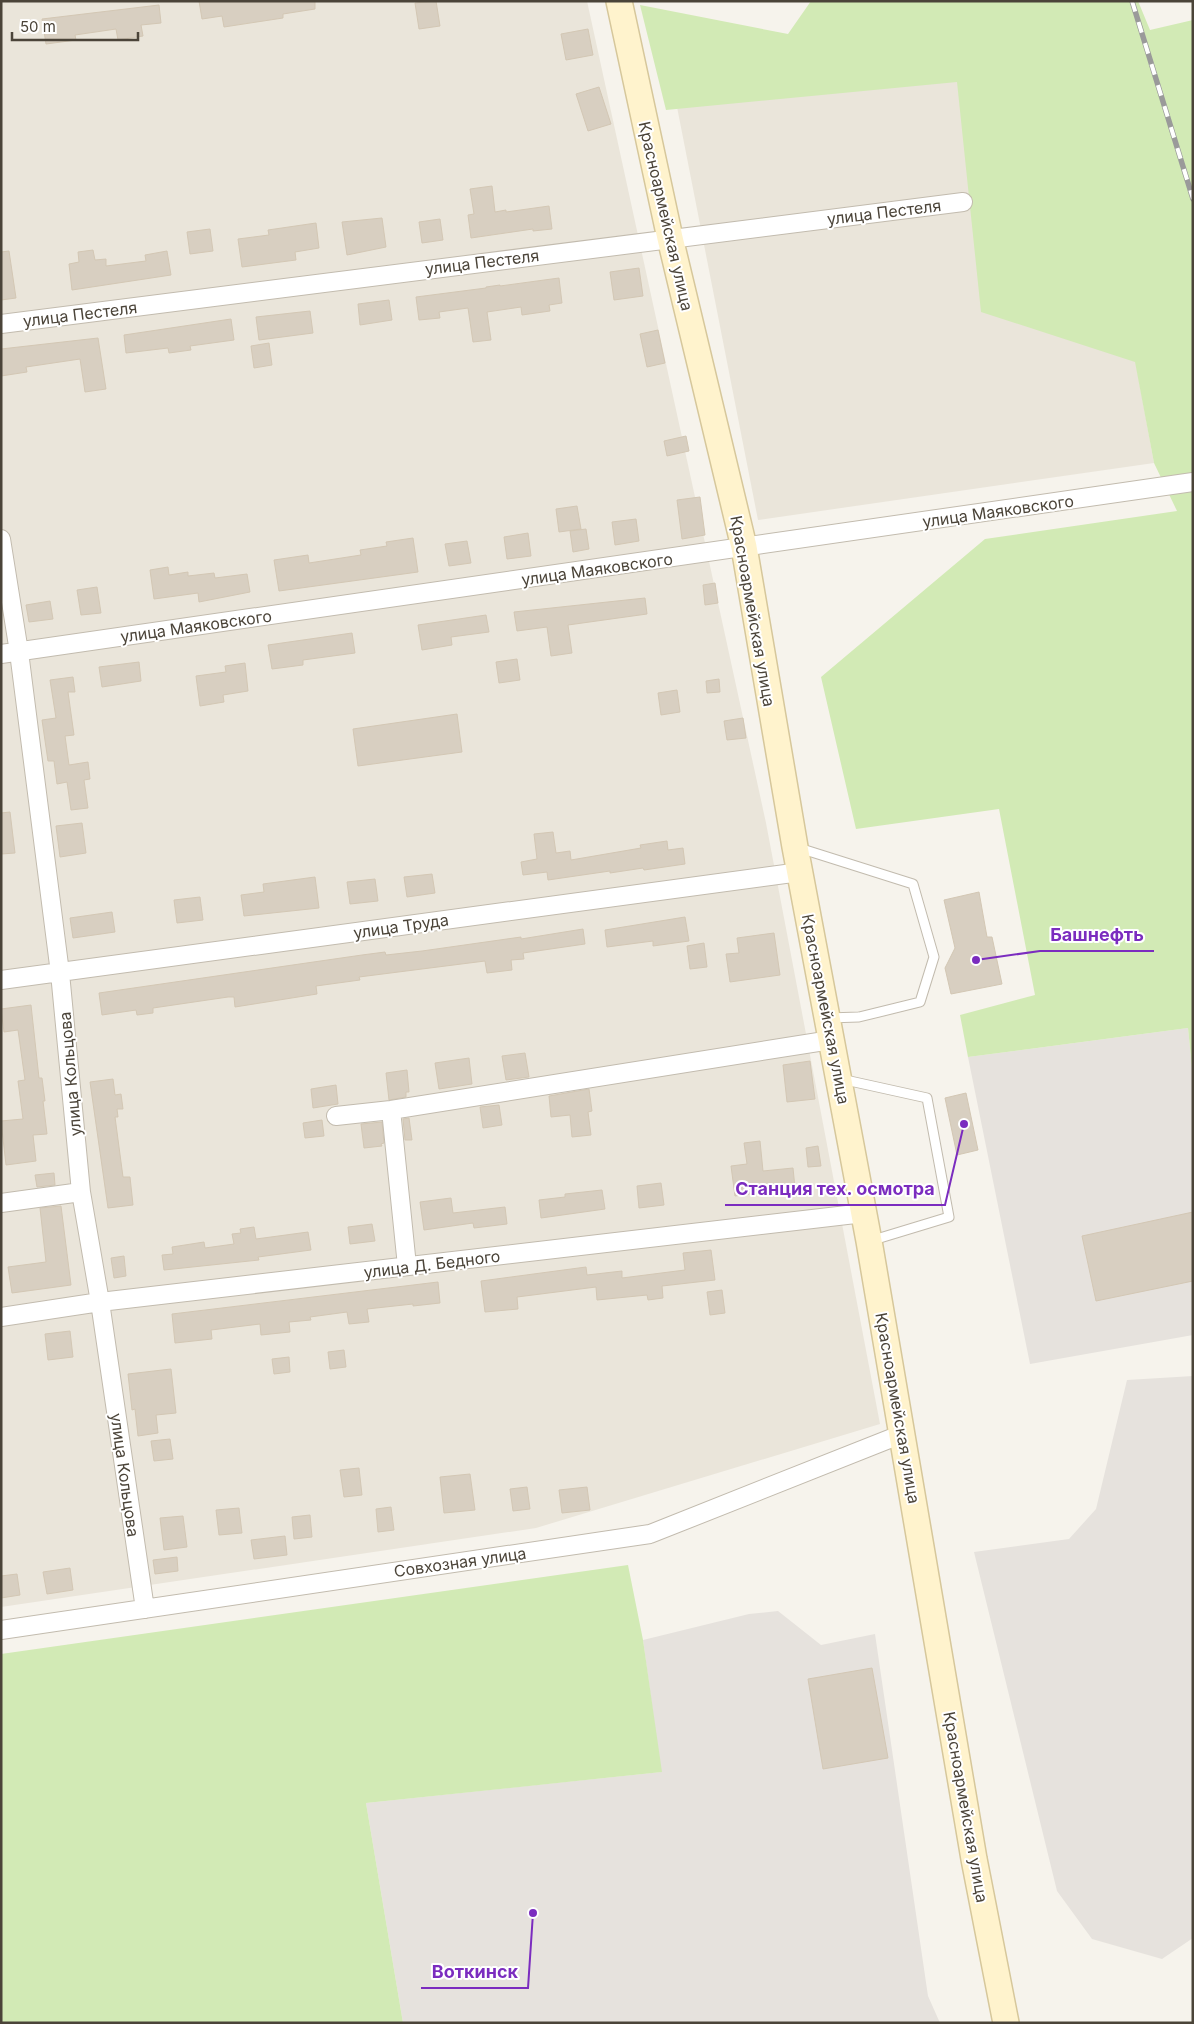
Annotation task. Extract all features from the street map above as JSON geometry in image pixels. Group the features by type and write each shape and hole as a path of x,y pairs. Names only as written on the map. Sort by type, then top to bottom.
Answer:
{"main road":[{"name":"Красноармейская улица","path":"619,1 670,238 744,547 795,847 869,1241 974,1859 1006,2023"}],"street":[{"name":"улица Пестеля","path":"1,324 963,202"},
{"name":"улица Маяковского","path":"1,654 1193,482"},
{"name":"улица Кольцова","path":"1,539 19,652 60,973 81,1192 100,1302 145,1609"},
{"name":"улица Труда","path":"1,980 800,872"},
{"path":"336,1116 391,1110 829,1029"},
{"path":"391,1110 407,1266"},
{"path":"1,1203 81,1192"},
{"name":"улица Д. Бедного","path":"1,1317 100,1302 864,1213"},
{"name":"Совхозная улица","path":"1,1630 650,1534 902,1434"}],"lane":[{"path":"795,847 913,884 934,957 920,1002 859,1017 829,1029"},
{"path":"839,1079 927,1098 949,1217 869,1241"}],"shaded area":[{"path":"1,1 587,1 766,823 880,1424 536,1528 1,1607"},
{"path":"1075,29 1154,463 758,520 667,56"},
{"path":"1188,1028 1193,1078 1193,1335 1030,1364 968,1057"},
{"path":"1193,1376 1193,1938 1162,1959 1092,1939 1057,1891 974,1552 1069,1539 1096,1509 1127,1380"},
{"path":"778,1611 821,1645 875,1634 928,1996 940,2023 403,2023 366,1803 661,1772 643,1640 749,1614"}],"green space":[{"path":"811,1 1138,1 1150,30 1193,20 1193,1078 1188,1028 968,1057 960,1015 1035,995 999,809 856,829 821,677 985,539 1177,511 1154,463 1135,362 981,312 957,82 666,110 640,5 788,34"},
{"path":"628,1565 643,1640 662,1772 366,1803 403,2023 1,2023 1,1654"}],"building":[{"path":"199,1 315,1 315,9 283,14 283,18 224,27 222,16 202,19"},
{"path":"436,1 440,26 419,29 415,3"},
{"path":"159,5 161,23 141,25 143,36 118,40 116,29 75,35 76,40 46,44 42,19"},
{"path":"588,29 593,55 566,60 561,34"},
{"path":"599,87 611,124 588,131 576,94"},
{"path":"492,186 495,212 549,206 552,229 533,231 533,229 471,238 468,215 474,214 470,189"},
{"path":"382,218 386,247 347,255 342,222"},
{"path":"440,219 443,240 422,243 419,222"},
{"path":"316,223 319,248 295,252 296,260 242,267 238,239 269,235 268,230"},
{"path":"210,229 213,251 190,254 187,232"},
{"path":"93,250 95,260 106,259 106,266 146,261 145,255 167,251 171,275 72,290 69,264 79,262 78,252"},
{"path":"9,251 16,298 1,300 1,252"},
{"path":"639,268 643,296 614,300 610,272"},
{"path":"559,278 562,303 549,305 550,311 522,315 521,307 487,312 491,340 473,342 468,308 439,312 440,318 419,320 416,297"},
{"path":"389,300 392,320 360,325 358,304"},
{"path":"310,311 313,333 259,340 256,317"},
{"path":"231,319 234,340 190,346 191,350 169,353 168,348 126,353 124,335"},
{"path":"658,330 665,363 647,367 640,334"},
{"path":"98,338 106,389 85,392 80,359 26,367 27,372 1,376 1,349"},
{"path":"269,343 272,365 254,368 251,346"},
{"path":"686,436 689,451 667,456 664,441"},
{"path":"700,497 705,535 682,539 677,500"},
{"path":"577,506 581,529 559,532 556,509"},
{"path":"636,519 639,541 615,545 612,522"},
{"path":"586,529 589,549 573,552 570,531"},
{"path":"528,533 531,556 507,559 504,537"},
{"path":"413,538 418,572 279,591 274,560 308,555 309,563 361,555 360,550 387,546 386,542"},
{"path":"467,541 471,563 449,566 445,544"},
{"path":"168,567 169,575 188,572 188,576 214,573 215,578 247,574 250,592 199,602 198,593 154,599 150,570"},
{"path":"715,583 718,603 705,605 703,585"},
{"path":"97,587 101,613 81,615 77,590"},
{"path":"645,598 647,614 568,625 572,653 551,656 547,627 517,631 514,612"},
{"path":"50,601 53,619 29,622 26,605"},
{"path":"486,615 489,632 451,637 452,645 422,650 418,625"},
{"path":"352,633 355,653 303,660 303,665 272,669 268,645"},
{"path":"517,659 520,680 499,683 496,662"},
{"path":"139,662 141,681 102,687 99,667"},
{"path":"245,663 248,691 223,695 224,702 200,706 196,676 226,672 225,666"},
{"path":"73,677 75,692 68,692 74,735 65,736 69,765 88,762 90,779 84,780 88,808 71,810 67,782 57,784 54,761 48,761 42,720 56,718 50,680"},
{"path":"719,679 720,692 707,693 706,681"},
{"path":"677,690 680,712 661,715 658,693"},
{"path":"457,714 462,752 358,766 353,729"},
{"path":"743,718 746,738 727,740 724,721"},
{"path":"10,812 15,853 1,854 1,813"},
{"path":"82,823 86,853 60,857 56,826"},
{"path":"553,832 556,853 570,851 571,860 641,848 640,845 667,841 668,850 683,848 685,864 644,870 643,868 610,873 610,871 548,880 547,872 523,875 521,862 537,859 534,834"},
{"path":"432,874 435,893 407,897 404,877"},
{"path":"315,877 319,908 244,916 241,895 264,892 263,884"},
{"path":"375,879 378,901 350,904 347,882"},
{"path":"979,892 987,937 992,937 1002,984 951,994 945,968 955,948 944,900"},
{"path":"200,897 203,920 177,923 174,900"},
{"path":"112,912 115,932 73,938 70,918"},
{"path":"685,917 689,941 653,946 653,941 607,947 605,930"},
{"path":"583,929 585,944 523,953 524,959 511,960 512,970 487,973 485,961 359,977 360,980 316,986 317,994 235,1007 234,997 228,997 153,1008 153,1013 137,1015 136,1010 102,1015 99,993 362,955 385,952 386,955 422,951 521,937 521,939"},
{"path":"774,933 780,975 730,982 726,954 739,953 737,938"},
{"path":"704,943 707,967 690,969 687,946"},
{"path":"31,1005 39,1078 42,1078 45,1101 43,1101 47,1134 33,1135 36,1161 6,1165 1,1121 23,1119 18,1081 25,1080 18,1030 4,1032 1,1009"},
{"path":"525,1053 529,1077 506,1080 502,1056"},
{"path":"469,1058 472,1084 439,1089 435,1063"},
{"path":"810,1061 815,1099 787,1102 783,1065"},
{"path":"407,1070 409,1092 406,1092 406,1097 389,1100 386,1073"},
{"path":"113,1079 115,1095 121,1094 123,1109 117,1109 118,1117 115,1117 123,1177 130,1177 133,1205 108,1208 90,1082"},
{"path":"336,1085 338,1104 313,1108 311,1089"},
{"path":"589,1089 592,1111 588,1112 591,1135 572,1137 570,1115 551,1117 549,1096"},
{"path":"966,1093 978,1150 957,1155 945,1098"},
{"path":"499,1105 502,1125 483,1128 480,1107"},
{"path":"409,1118 412,1140 405,1140 403,1119"},
{"path":"322,1120 324,1136 305,1138 303,1123"},
{"path":"382,1122 384,1143 381,1144 382,1146 364,1148 361,1124"},
{"path":"760,1141 763,1171 793,1168 795,1188 735,1196 731,1166 747,1164 744,1143"},
{"path":"818,1146 821,1166 808,1167 806,1148"},
{"path":"54,1173 55,1185 37,1187 35,1175"},
{"path":"661,1183 664,1205 639,1208 637,1186"},
{"path":"602,1190 605,1209 541,1218 539,1200 565,1197 565,1194"},
{"path":"451,1198 453,1213 505,1207 507,1224 474,1228 473,1223 424,1230 420,1202"},
{"path":"61,1206 71,1285 12,1293 8,1267 46,1262 40,1208"},
{"path":"1193,1212 1193,1281 1096,1301 1082,1236"},
{"path":"372,1224 375,1241 350,1244 348,1227"},
{"path":"254,1227 256,1239 308,1232 311,1250 258,1257 259,1260 164,1270 162,1255 173,1254 172,1247 204,1242 205,1248 234,1244 232,1234 241,1233 240,1229"},
{"path":"711,1250 715,1280 662,1286 663,1298 648,1300 647,1295 597,1300 596,1287 517,1297 518,1309 485,1312 481,1281 586,1267 587,1275 622,1271 622,1278 685,1270 683,1253"},
{"path":"124,1256 126,1276 114,1278 111,1258"},
{"path":"438,1282 440,1303 367,1309 369,1322 349,1324 347,1312 310,1317 311,1320 289,1322 290,1332 261,1335 260,1324 211,1330 212,1339 175,1343 172,1314"},
{"path":"722,1290 725,1313 710,1315 707,1292"},
{"path":"70,1331 73,1357 48,1360 45,1334"},
{"path":"344,1350 346,1367 330,1369 328,1352"},
{"path":"289,1357 290,1372 274,1374 272,1359"},
{"path":"171,1369 176,1413 156,1415 158,1433 138,1436 135,1409 132,1410 128,1374"},
{"path":"170,1439 173,1459 154,1461 151,1441"},
{"path":"359,1468 362,1495 344,1497 340,1470"},
{"path":"470,1474 475,1510 444,1513 440,1477"},
{"path":"527,1487 530,1509 513,1511 510,1489"},
{"path":"587,1487 590,1510 562,1513 559,1490"},
{"path":"391,1507 394,1530 378,1532 376,1509"},
{"path":"239,1508 242,1533 219,1535 216,1510"},
{"path":"310,1515 312,1537 294,1539 292,1517"},
{"path":"183,1516 187,1547 164,1550 160,1518"},
{"path":"285,1536 287,1555 254,1559 251,1540"},
{"path":"177,1557 178,1571 155,1574 153,1560"},
{"path":"70,1568 73,1590 47,1594 43,1572"},
{"path":"17,1574 20,1595 1,1598 1,1576"},
{"path":"872,1668 888,1758 823,1769 808,1679"}],"railway":[{"path":"1132,1 1193,199"}],"place":[{"name":"Башнефть","path":"976,960"},
{"name":"Станция тех. осмотра","path":"964,1124"},
{"name":"Воткинск","path":"533,1913"}]}
